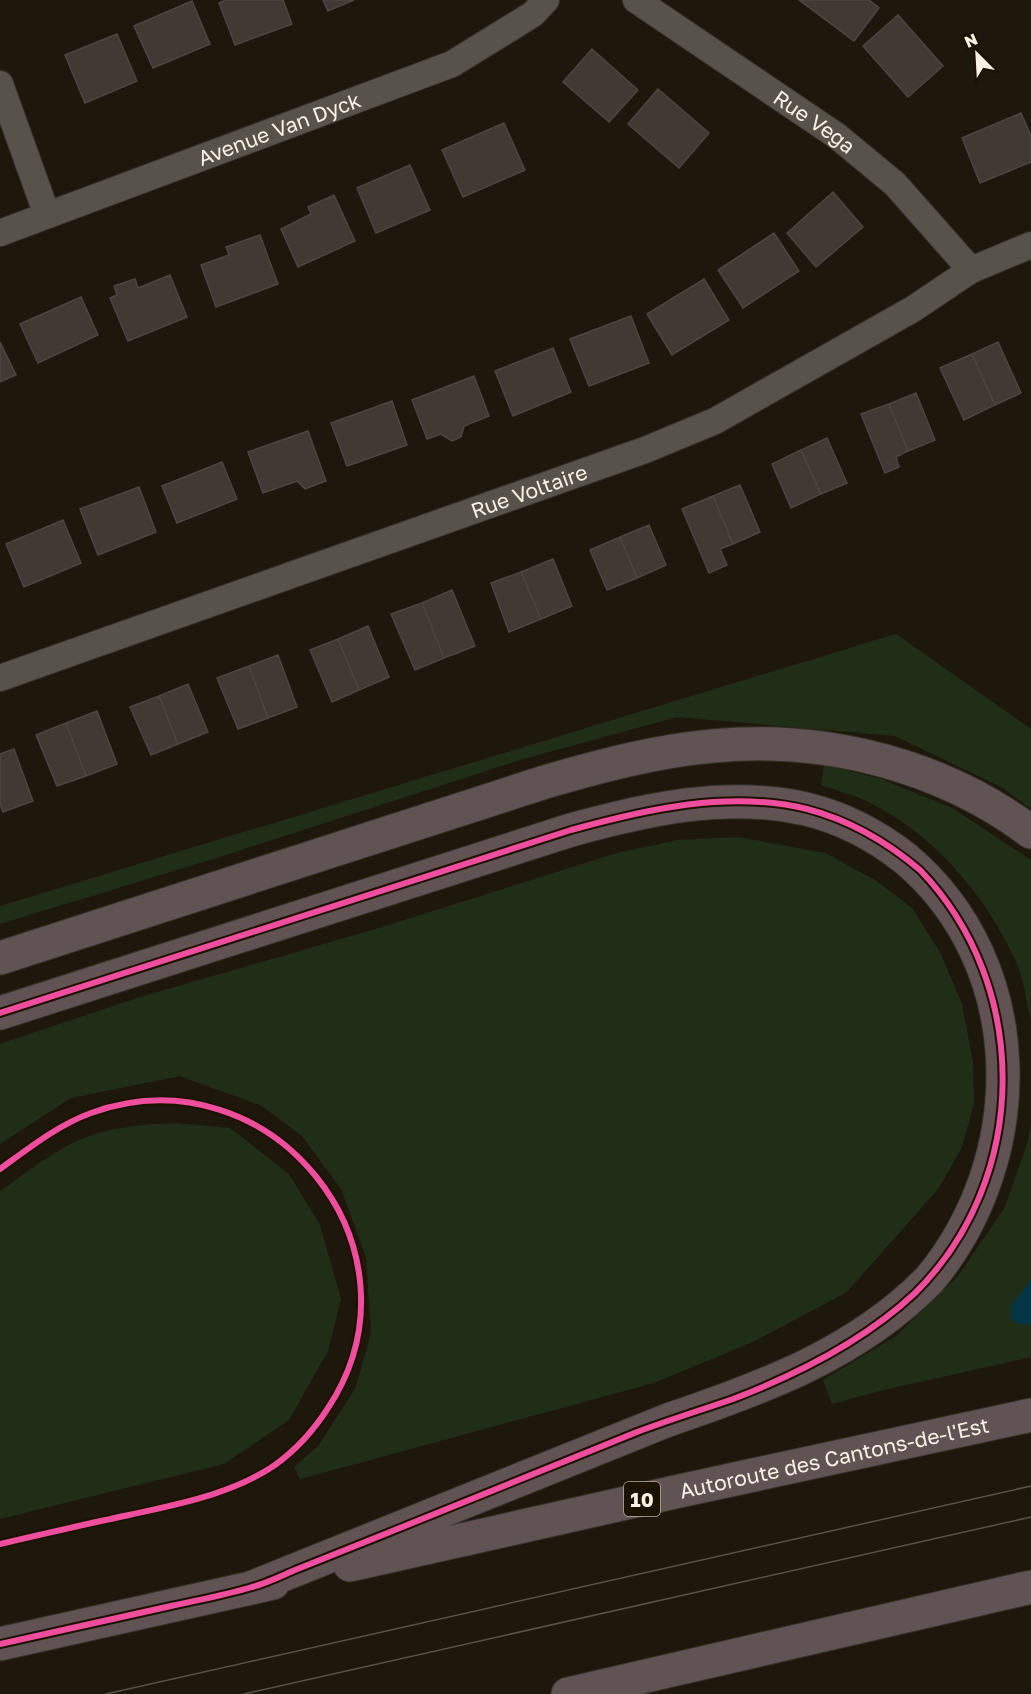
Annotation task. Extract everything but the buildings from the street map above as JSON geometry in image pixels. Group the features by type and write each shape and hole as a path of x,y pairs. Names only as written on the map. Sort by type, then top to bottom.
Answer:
{"highway":[{"path":"0,958 545,782 614,764 688,749 741,744 789,744 862,756 905,767 951,786 979,800 1031,832"},
{"path":"0,1013 571,830 657,809 731,802 763,802 808,809 833,817 874,836 914,865 948,897 962,914 995,974 1008,1017 1013,1058 1014,1106 1005,1150 987,1198 973,1224 932,1277 889,1315 842,1348 777,1381 668,1420 253,1587"},
{"name":"Autoroute des Cantons-de-l'Est","path":"253,1587 1031,1415"},
{"name":"10","path":"0,1644 253,1587"},
{"path":"568,1694 1031,1587"}],"street":[{"name":"Avenue Van Dyck","path":"0,233 453,63 533,14 546,0"},
{"name":"Rue Vega","path":"636,0 837,136 895,184 971,270"},
{"path":"0,84 48,215"},
{"name":"Rue Voltaire","path":"0,678 633,454 716,421 913,309 971,270 1031,245"}],"green space":[{"path":"896,634 1031,729 1031,809 1003,788 895,736 677,717 520,760 213,859 0,924 0,906"},
{"path":"824,765 881,779 952,808 1031,860 1031,1020 1016,962 989,912 972,889 934,847 889,813 864,800 821,785"},
{"path":"738,837 825,853 875,880 912,908 941,954 962,1004 973,1063 974,1103 962,1147 939,1188 847,1292 753,1342 654,1383 300,1479 294,1467 318,1446 355,1389 371,1333 366,1257 341,1189 302,1136 262,1106 180,1076 71,1098 0,1144 0,1044 137,998 379,928 617,853 678,840"},
{"path":"175,1123 230,1128 289,1174 320,1225 341,1299 328,1351 289,1420 224,1464 0,1519 0,1191 48,1157 79,1140 126,1127"},
{"path":"1031,1123 1031,1357 832,1404 823,1380 896,1336 958,1276 1005,1207 1028,1141"}],"water":[{"path":"1031,1280 1031,1325 1019,1324 1011,1319 1011,1306"}],"tram line":[{"path":"106,1694 1031,1486"},
{"path":"244,1694 1031,1517"}],"cycle path":[{"path":"0,1013 571,830 629,815 688,804 748,801 807,809 838,819 881,841 920,870 956,916 982,968 998,1024 1003,1082 997,1139 980,1195 953,1247 915,1293 874,1326 829,1355 782,1379 733,1399 637,1432 263,1583 222,1595 0,1644"},
{"path":"0,1169 55,1130 91,1113 157,1100 218,1109 272,1136 316,1176 346,1228 360,1286 355,1347 328,1408 304,1439 275,1465 241,1484 205,1497 0,1544"}]}
